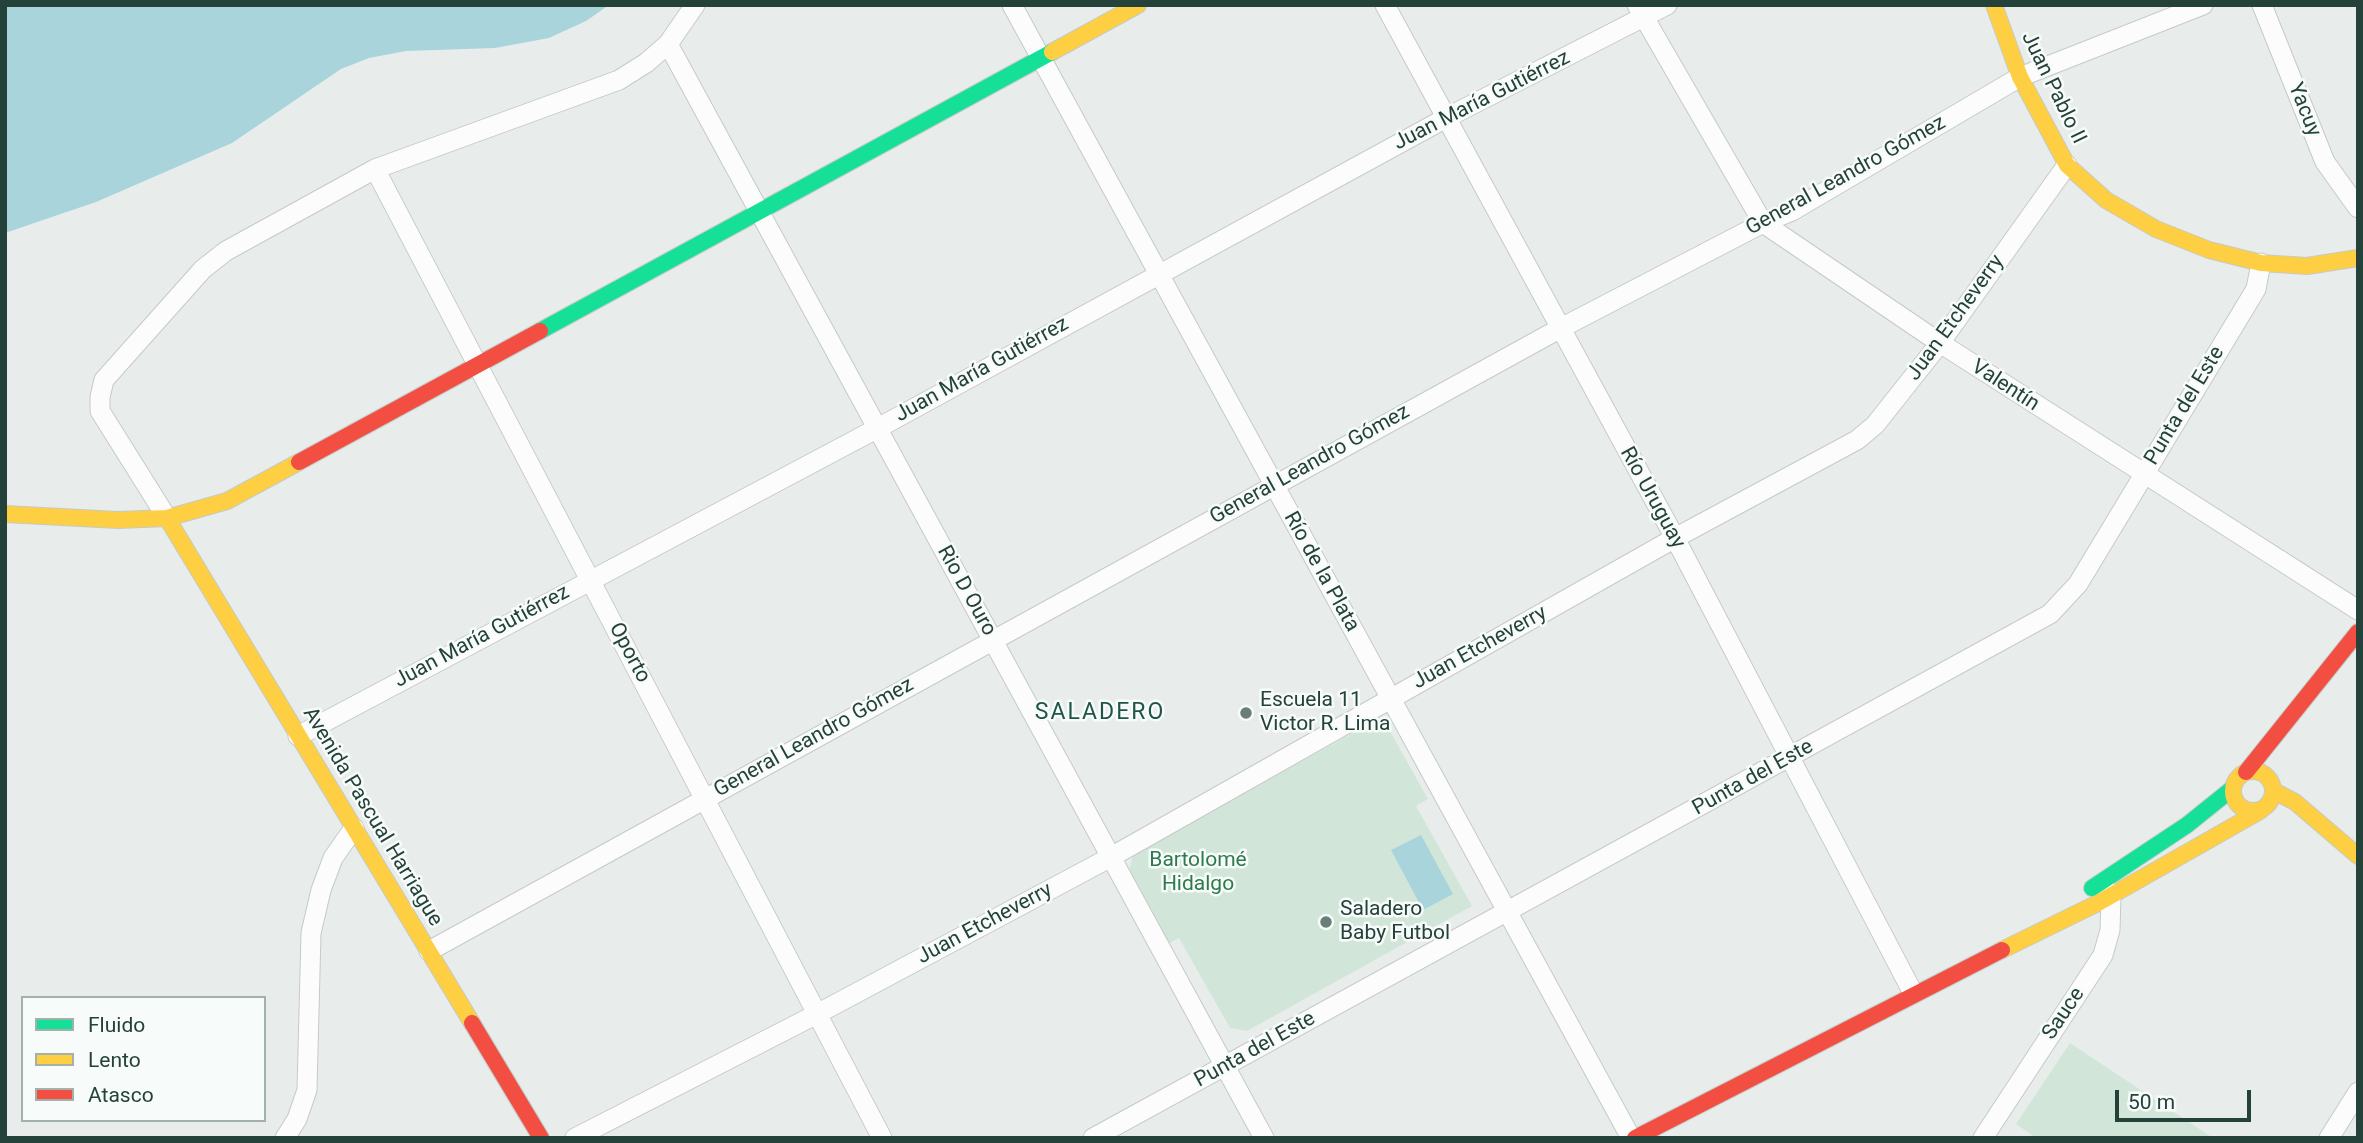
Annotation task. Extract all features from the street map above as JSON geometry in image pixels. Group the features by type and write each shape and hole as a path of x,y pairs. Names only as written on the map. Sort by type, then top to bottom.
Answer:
{"street":[{"path":"167,518 100,411 104,380 184,288 226,251 375,169 619,80 646,63 668,44 695,5"},
{"name":"Río de la Plata","path":"1012,5 1633,1138"},
{"path":"5,514 118,520 167,518 227,501 1138,5"},
{"name":"Río Uruguay","path":"1385,5 1675,538 1913,993"},
{"name":"Juan María Gutiérrez","path":"298,736 877,428 1641,12 1667,5"},
{"name":"Juan Pablo II","path":"1994,5 2020,76 2067,165 2106,200 2156,229 2209,250 2261,263 2307,266 2358,258"},
{"name":"General Leandro Gómez","path":"429,951 1559,329 1763,223 1792,211 2020,76 2203,5"},
{"name":"Yacuy","path":"2263,5 2325,162 2358,208"},
{"name":"Valentín","path":"1641,12 1763,223 1940,343 2358,610"},
{"name":"Rio D Ouro","path":"668,44 1264,1138"},
{"name":"Juan Etcheverry","path":"575,1138 817,1014 1111,857 1675,538 1857,440 1875,425 1940,343 2067,165"},
{"name":"Oporto","path":"375,169 882,1138"},
{"name":"Punta del Este","path":"1093,1138 2050,614 2078,584 2256,289 2261,263"},
{"name":"Avenida Pascual Harriague","path":"167,518 541,1138"},
{"path":"2106,889 2233,788 2235,781 2276,738 2358,632"},
{"path":"1633,1138 2263,809 2272,786 2267,759 2276,738"},
{"path":"2246,772 2258,772 2358,856"},
{"path":"2233,788 2240,807 2246,811 2287,808 2319,822"},
{"path":"285,1138 297,1119 307,1090 311,933 321,890 334,858 354,828"},
{"name":"Sauce","path":"1983,1138 2104,955 2110,930 2106,889"},
{"path":"2329,1138 2358,1092"}],"green space":[{"name":"Bartolomé Hidalgo","path":"1382,717 1428,799 1416,806 1472,906 1247,1031 1230,1028 1179,938 1169,943 1129,871 1133,855"},
{"path":"2070,1043 2213,1138 2036,1138 2016,1124"}],"water":[{"path":"5,5 609,5 586,21 549,38 495,48 406,51 369,58 341,69 232,143 96,202 5,233"},
{"path":"1421,835 1453,894 1423,910 1391,850"}],"traffic: fast":[{"path":"540,331 1052,52"},
{"path":"2092,888 2187,825 2233,788"}],"traffic: slow":[{"path":"1052,52 1138,5"},
{"path":"1994,5 2020,77 2067,165 2106,200 2156,229 2209,250 2261,263 2307,266 2358,258"},
{"path":"5,514 118,520 167,518 227,501 299,462"},
{"path":"167,518 472,1023"},
{"path":"2253,771 2261,772 2267,777 2272,783 2273,791 2272,799 2267,805 2261,810 2253,811 2245,810 2239,805 2234,799 2233,791 2234,783 2239,777 2245,772 2253,771"},
{"path":"2274,791 2295,802 2358,856"},
{"path":"2002,950 2098,903 2260,811"}],"traffic: jam":[{"path":"299,462 540,331"},
{"path":"2246,772 2358,632"},
{"path":"1635,1138 2002,950"},
{"path":"472,1023 541,1138"}],"place":[{"name":"Escuela 11 Victor R. Lima","path":"1246,713"},
{"name":"Saladero Baby Futbol","path":"1326,922"}],"district":[{"name":"SALADERO","path":"1100,713"}]}
